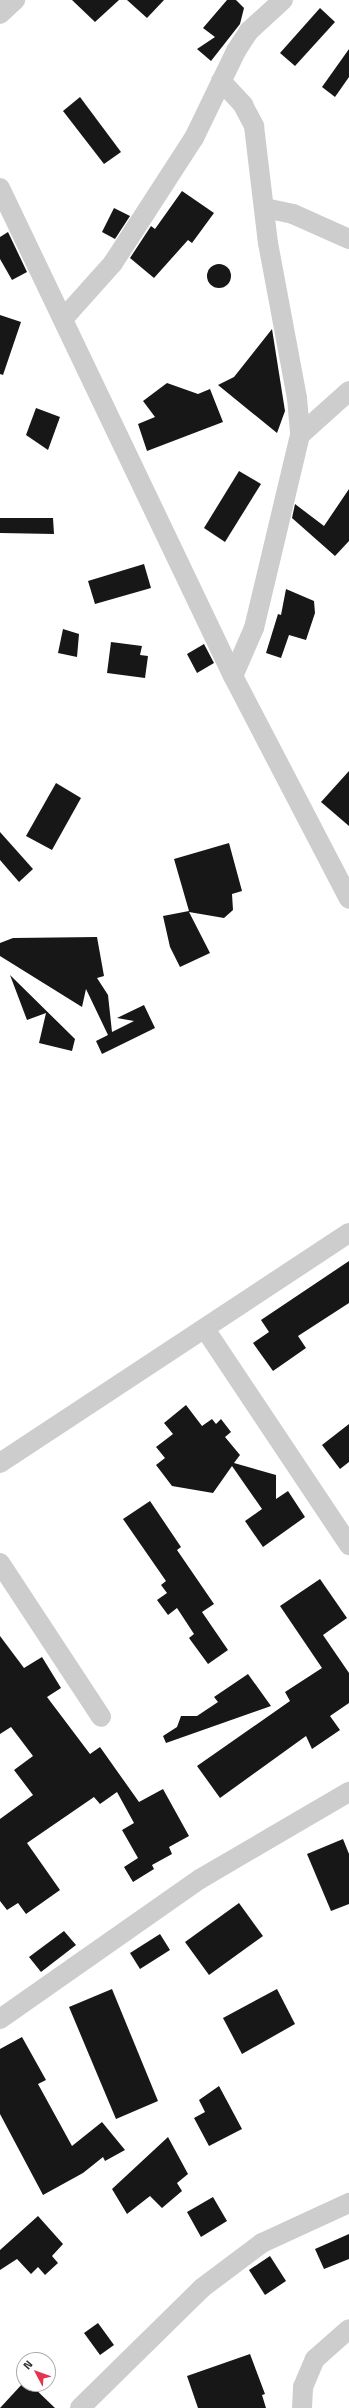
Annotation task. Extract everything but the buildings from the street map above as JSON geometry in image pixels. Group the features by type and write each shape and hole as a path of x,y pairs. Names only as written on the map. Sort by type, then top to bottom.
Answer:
{"street":[{"path":"0,14 15,0"},
{"path":"63,319 113,263 194,138 221,81 249,31 283,0"},
{"path":"221,81 243,105 254,126 265,208 268,244 297,398 300,435 254,628 233,676"},
{"path":"0,188 233,676 349,899"},
{"path":"265,208 293,214 349,239"},
{"path":"300,435 349,391"},
{"path":"0,1463 349,1233"},
{"path":"205,1329 349,1544"},
{"path":"0,1563 101,1717"},
{"path":"0,2019 200,1880 349,1792"},
{"path":"80,2408 202,2288 262,2243 349,2203"},
{"path":"302,2408 303,2387 315,2359 349,2330"}]}
